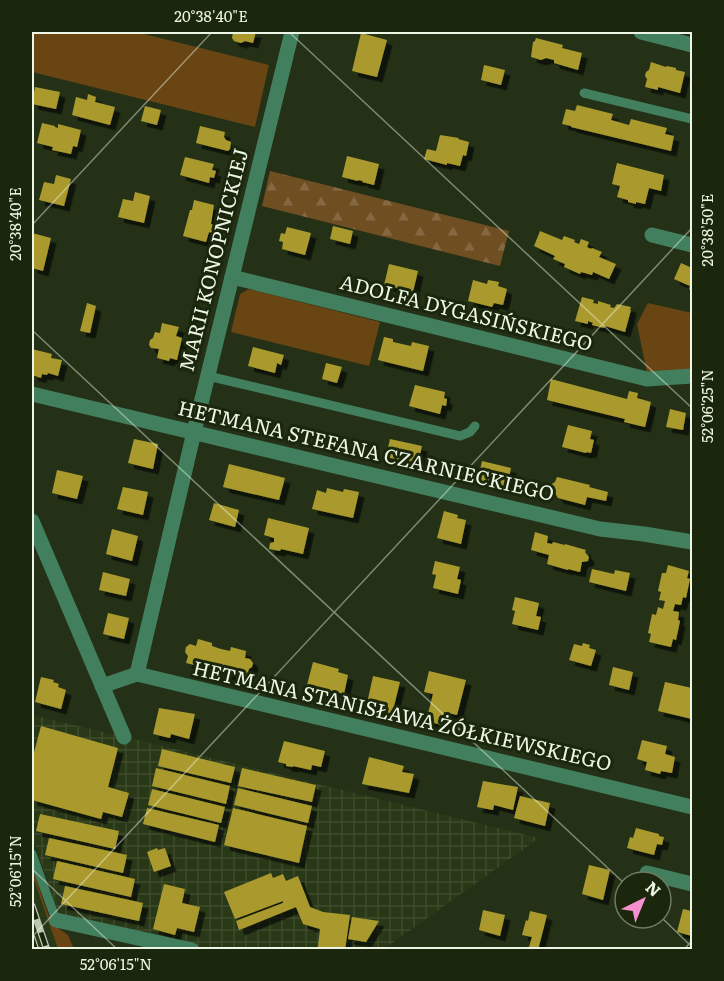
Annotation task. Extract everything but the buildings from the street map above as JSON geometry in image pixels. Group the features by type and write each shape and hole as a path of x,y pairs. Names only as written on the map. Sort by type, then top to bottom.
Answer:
{"street":[{"name":"MARII KONOPNICKIEJ","path":"137,674 291,32"},
{"path":"641,32 693,45"},
{"path":"652,234 693,245"},
{"name":"ADOLFA DYGASIŃSKIEGO","path":"232,277 647,379 693,376"},
{"name":"HETMANA STEFANA CZARNIECKIEGO","path":"32,394 600,529 693,543"},
{"path":"32,521 124,737"},
{"path":"102,686 137,674"},
{"name":"HETMANA STANISŁAWA ŻÓŁKIEWSKIEGO","path":"137,674 693,807"},
{"path":"673,879 693,884"},
{"path":"56,920 192,950"}],"lane":[{"path":"584,93 693,119"},
{"path":"208,376 460,436 470,432 475,426"},
{"path":"32,854 56,920"}],"shaded area":[{"path":"33,32 136,32 269,65 255,127 32,72"},
{"path":"249,289 380,322 369,366 231,332 240,294"},
{"path":"648,303 692,313 692,372 647,373 637,324"},
{"path":"32,715 539,838 384,949 202,949 60,918 32,836"},
{"path":"32,867 51,923 68,935 74,949 58,949 32,874"},
{"path":"32,874 58,949 32,949"}],"green space":[{"path":"270,171 509,231 500,266 262,206"}],"railway":[{"path":"32,906 47,950"},
{"path":"32,938 36,950"}]}
